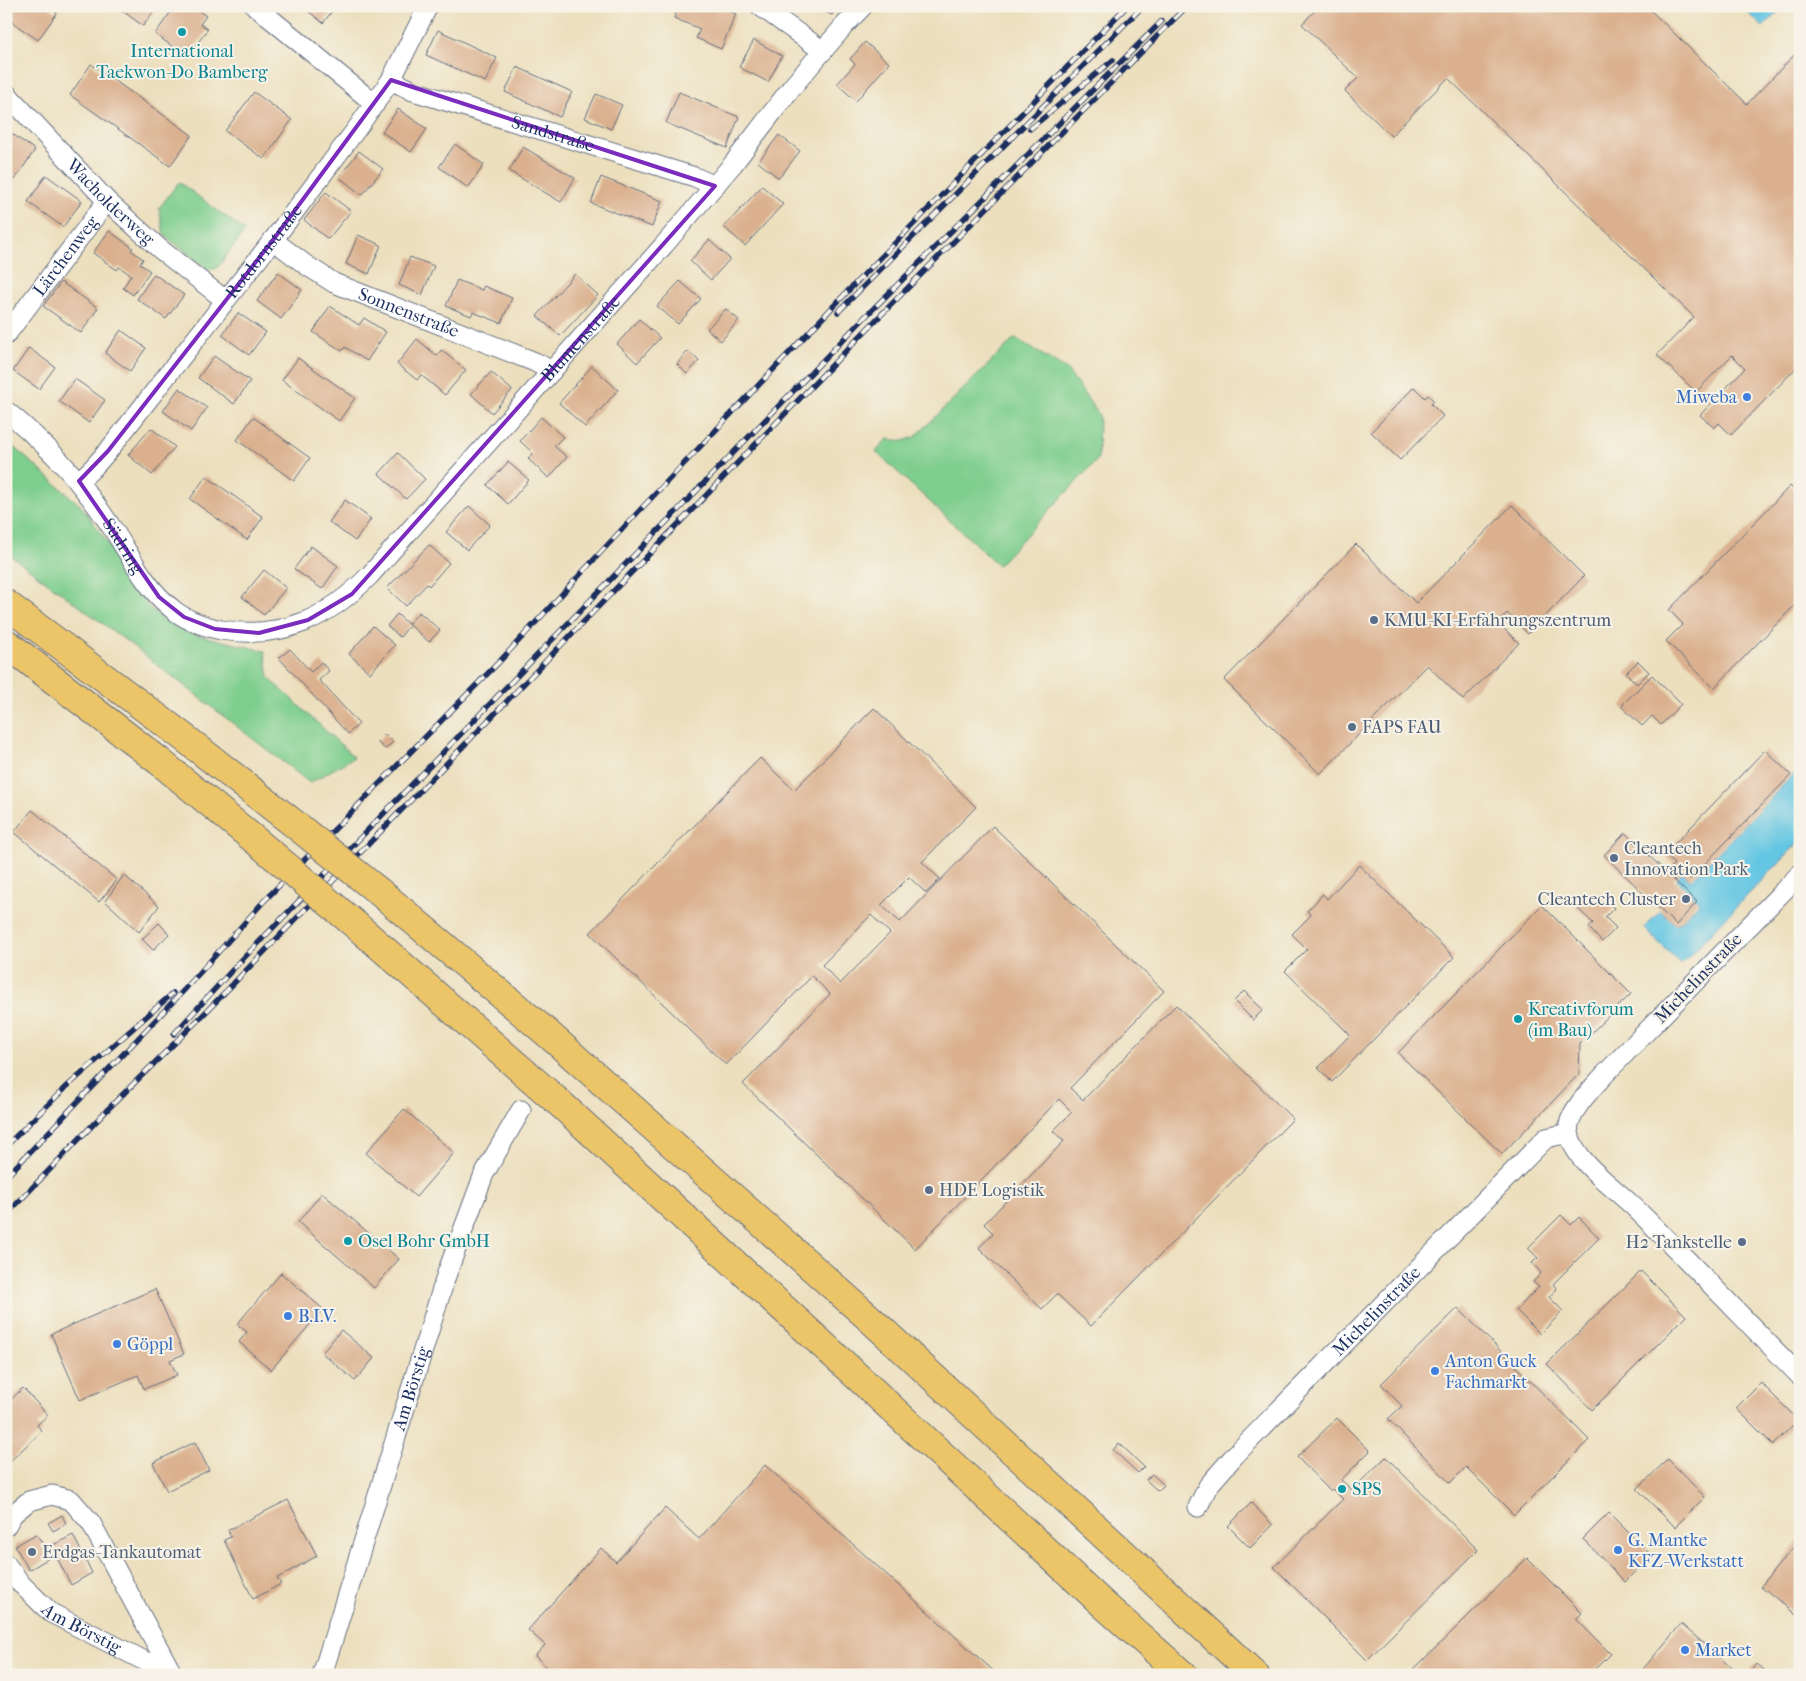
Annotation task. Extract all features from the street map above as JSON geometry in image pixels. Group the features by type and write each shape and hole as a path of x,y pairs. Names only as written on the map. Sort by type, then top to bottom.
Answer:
{"highway":[{"path":"6,604 182,736 297,826 388,899 547,1032 868,1317 1255,1675"},
{"path":"6,643 160,761 358,927 564,1108 1096,1598 1183,1675"}],"street":[{"path":"255,6 375,104"},
{"name":"Rotdornstraße","path":"79,481 108,451 273,240 375,104 391,80 428,6"},
{"path":"760,6 822,51"},
{"name":"Blumenstraße","path":"268,632 308,620 330,609 352,594 715,186 792,87 863,6"},
{"name":"Sandstraße","path":"391,80 413,91 695,177 715,186"},
{"name":"Wacholderweg","path":"9,103 107,201 160,249 225,300"},
{"name":"Lärchenweg","path":"6,336 107,201"},
{"name":"Sonnenstraße","path":"273,240 334,283 535,362 552,371"},
{"name":"Südring","path":"6,411 32,432 79,481 148,582 171,609 201,625 232,631 268,632"},
{"name":"Michelinstraße","path":"1198,1508 1208,1486 1236,1455 1546,1138 1569,1133 1572,1116 1584,1098 1605,1074 1800,874"},
{"name":"Am Börstig","path":"322,1675 447,1273 484,1174 521,1110"},
{"path":"1569,1133 1579,1154 1601,1178 1636,1208 1800,1376"},
{"name":"Am Börstig","path":"6,1526 13,1514 29,1501 52,1496 71,1500 91,1523 173,1675"},
{"name":"Am Börstig","path":"6,1564 21,1584 51,1613 173,1675"}],"highlighted area":[{"path":"391,80 715,186 370,575 352,594 308,620 259,633 215,629 184,617 159,597 79,481 108,451 273,240"}],"green space":[{"path":"179,182 245,231 217,268 209,270 164,235 159,208"},
{"path":"1015,338 1067,370 1099,415 1098,459 998,565 876,452 887,439 903,441 915,437"},
{"path":"6,440 81,506 101,533 148,606 165,621 185,632 265,651 269,678 354,757 310,783 129,643 6,552"}],"water":[{"path":"1741,6 1784,6 1763,27"},
{"path":"1800,768 1800,841 1681,964 1644,928 1660,911 1677,925 1699,902 1676,879 1682,872 1691,880"}],"building":[{"path":"6,6 47,6 57,13 38,40 6,18"},
{"path":"116,6 158,6 143,26"},
{"name":"International Taekwon-Do Bamberg","path":"175,6 192,6 206,16 200,24 208,29 187,57 155,34"},
{"path":"302,6 336,6 323,23"},
{"path":"679,6 718,6 736,14 721,49 696,38 700,29 674,18"},
{"path":"811,6 836,6 832,15"},
{"path":"1319,6 1646,6 1747,104 1800,49 1800,364 1731,435 1719,423 1714,428 1700,415 1745,368 1732,355 1696,392 1657,355 1694,317 1448,78 1391,136 1345,91 1358,78 1302,24"},
{"path":"438,30 497,58 485,82 426,55"},
{"path":"754,40 782,56 768,82 739,67"},
{"path":"865,42 889,63 856,101 837,84 855,64 850,59"},
{"path":"91,64 192,135 170,166 70,95"},
{"path":"517,67 572,92 560,117 505,92"},
{"path":"254,92 292,120 264,159 225,131"},
{"path":"679,92 739,117 727,148 666,123"},
{"path":"596,94 622,105 611,129 585,118"},
{"path":"398,109 427,129 411,152 382,132"},
{"path":"11,133 35,150 11,185 6,182 6,140"},
{"path":"779,135 800,151 779,178 758,162"},
{"path":"455,144 484,165 468,188 439,167"},
{"path":"523,147 575,178 561,202 509,171"},
{"path":"359,151 383,169 362,195 339,177"},
{"path":"46,175 82,201 63,227 28,202"},
{"path":"601,177 662,201 652,227 591,203"},
{"path":"762,186 783,204 745,246 724,227"},
{"path":"326,192 351,211 328,239 304,220"},
{"path":"109,231 133,248 131,250 143,259 140,264 150,271 133,295 123,288 131,275 119,267 117,270 93,253"},
{"path":"358,235 381,245 369,274 346,264"},
{"path":"709,240 730,259 711,280 690,261"},
{"path":"410,257 434,266 422,295 399,285"},
{"path":"278,272 302,290 281,319 257,301"},
{"path":"154,274 184,295 166,319 137,299"},
{"path":"575,274 598,295 560,336 537,316"},
{"path":"457,280 482,290 484,286 512,298 501,323 473,312 471,316 446,306"},
{"path":"680,281 701,299 678,324 657,306"},
{"path":"61,282 98,308 81,333 43,306"},
{"path":"330,306 359,325 364,318 386,332 367,361 345,347 342,351 313,332"},
{"path":"726,309 739,320 721,341 707,329"},
{"path":"238,313 266,332 249,355 222,335"},
{"path":"639,319 660,338 637,363 617,344"},
{"path":"121,330 146,348 130,371 105,353"},
{"path":"417,339 437,356 441,350 466,370 445,395 421,375 417,380 397,364"},
{"path":"29,348 55,367 39,389 13,371"},
{"path":"688,351 699,361 687,374 677,364"},
{"path":"214,356 250,381 234,404 198,378"},
{"path":"298,358 355,398 339,421 282,380"},
{"path":"592,366 618,390 585,427 559,403"},
{"path":"491,372 512,390 492,413 471,394"},
{"path":"75,379 105,400 89,423 59,401"},
{"path":"1414,387 1425,398 1428,395 1434,401 1431,404 1443,416 1400,460 1371,432"},
{"path":"179,388 207,408 191,431 163,411"},
{"path":"253,417 310,458 294,481 237,440"},
{"path":"541,417 563,437 554,446 567,457 549,478 528,459 533,453 520,441"},
{"path":"151,428 175,447 152,475 128,455"},
{"path":"398,453 425,479 406,499 379,474"},
{"path":"508,462 529,480 508,504 487,485"},
{"path":"206,476 263,517 247,540 190,499"},
{"path":"1790,486 1800,495 1800,600 1714,688 1666,641 1683,624 1669,610"},
{"path":"345,500 371,519 355,541 329,522"},
{"path":"1512,505 1584,576 1528,634 1507,613 1498,623 1519,643 1463,700 1427,665 1320,774 1224,680 1356,544 1416,603"},
{"path":"469,506 490,525 467,550 446,532"},
{"path":"429,545 449,563 429,586 427,584 406,606 387,588"},
{"path":"311,546 338,566 322,589 294,569"},
{"path":"264,570 286,588 264,615 242,597"},
{"path":"419,612 440,630 429,642 410,625 400,637 387,626 397,614 408,624"},
{"path":"373,626 395,645 370,673 349,654"},
{"path":"290,649 311,672 321,662 329,671 319,680 359,724 348,734 279,658"},
{"path":"1638,661 1649,672 1637,684 1626,673"},
{"path":"1652,675 1681,704 1661,725 1652,716 1642,726 1621,706"},
{"path":"874,708 976,807 922,862 940,879 926,893 909,877 881,905 900,922 993,826 1164,991 1070,1088 1083,1100 1176,1005 1293,1119 1091,1326 1057,1294 1042,1309 979,1248 993,1233 984,1224 1064,1141 1053,1131 1072,1112 1059,1099 915,1249 743,1084 830,994 812,976 726,1065 590,933 760,758 794,790","holes":["871,915 890,933 840,984 822,965"]},
{"path":"385,734 393,742 385,749 377,742"},
{"path":"1765,750 1791,775 1690,879 1682,871 1673,879 1697,902 1676,925 1604,855 1625,833 1666,872 1674,864 1665,854"},
{"path":"32,810 117,880 99,902 14,832"},
{"path":"1359,865 1454,957 1332,1082 1318,1068 1350,1035 1285,971 1307,949 1292,934 1311,915 1307,911 1323,894 1327,899"},
{"path":"124,875 159,906 139,932 105,901"},
{"path":"1586,897 1594,905 1602,897 1614,908 1605,917 1616,928 1602,942 1589,928 1593,923 1576,907"},
{"name":"Kreativforum (im Bau)","path":"1542,905 1631,994 1580,1044 1579,1074 1502,1154 1398,1053"},
{"path":"159,923 169,934 153,950 142,939"},
{"path":"1244,991 1263,1010 1253,1020 1234,1001"},
{"path":"404,1109 454,1153 416,1197 366,1153"},
{"name":"Osel Bohr GmbH","path":"322,1193 399,1259 374,1288 298,1222"},
{"path":"1561,1215 1571,1225 1579,1217 1599,1238 1553,1284 1557,1289 1549,1297 1563,1311 1540,1334 1516,1310 1539,1287 1533,1282 1541,1273 1532,1263 1538,1258 1528,1248"},
{"path":"1641,1271 1686,1316 1592,1410 1547,1364"},
{"path":"281,1273 323,1309 271,1370 239,1342 247,1332 237,1324"},
{"name":"Göppl","path":"155,1289 184,1354 170,1360 177,1375 144,1389 138,1375 80,1400 51,1334"},
{"path":"1458,1308 1589,1440 1514,1515 1466,1467 1450,1483 1388,1419 1402,1406 1381,1384"},
{"path":"341,1330 374,1358 355,1381 322,1353"},
{"path":"1761,1383 1798,1420 1773,1445 1736,1408"},
{"path":"23,1388 48,1415 37,1425 42,1431 6,1465 6,1404"},
{"path":"1337,1418 1370,1451 1341,1480 1352,1490 1386,1457 1478,1550 1367,1660 1274,1567 1343,1499 1332,1489 1330,1491 1297,1457"},
{"path":"195,1442 209,1470 167,1491 153,1463"},
{"path":"1119,1443 1144,1467 1138,1473 1113,1450"},
{"path":"1668,1459 1705,1497 1675,1527 1637,1489"},
{"path":"765,1465 998,1675 555,1675 535,1656 545,1645 528,1630 601,1548 616,1562 665,1508 699,1539"},
{"path":"1152,1474 1164,1485 1158,1491 1146,1480"},
{"path":"288,1500 317,1556 277,1578 281,1584 253,1599 224,1540 231,1537 228,1530"},
{"path":"1251,1503 1273,1525 1250,1548 1228,1526"},
{"path":"1609,1513 1651,1555 1625,1582 1583,1539"},
{"path":"62,1515 66,1524 53,1531 48,1523"},
{"name":"Erdgas-Tankautomat","path":"36,1534 44,1545 49,1558 29,1570 15,1546"},
{"path":"73,1535 92,1573 71,1585 51,1546"},
{"path":"1800,1539 1800,1618 1761,1586"},
{"path":"1527,1558 1582,1613 1576,1619 1611,1654 1590,1675 1408,1675"},
{"name":"Market","path":"1681,1624 1740,1675 1638,1675"},
{"name":"Market","path":"1756,1664 1769,1675 1746,1675"}],"railway":[{"path":"6,1177 186,988 264,901 500,661 847,292 1127,6"},
{"path":"838,312 1143,6"},
{"path":"6,1215 108,1109 202,1016 871,325 1187,6"},
{"path":"174,1034 234,968 864,318 1162,21"},
{"path":"1030,129 1113,60"},
{"path":"6,1146 63,1090 173,993"}],"place":[{"name":"International Taekwon-Do Bamberg","path":"182,32"},
{"name":"Miweba","path":"1747,397"},
{"name":"KMU-KI-Erfahrungszentrum","path":"1374,620"},
{"name":"FAPS FAU","path":"1352,727"},
{"name":"Cleantech Innovation Park","path":"1614,858"},
{"name":"Cleantech Cluster","path":"1686,899"},
{"name":"Kreativforum (im Bau)","path":"1518,1019"},
{"name":"HDE Logistik","path":"929,1190"},
{"name":"Osel Bohr GmbH","path":"348,1241"},
{"name":"H2 Tankstelle","path":"1742,1242"},
{"name":"B.I.V.","path":"288,1316"},
{"name":"Göppl","path":"117,1344"},
{"name":"Anton Guck Fachmarkt","path":"1435,1371"},
{"name":"SPS","path":"1342,1489"},
{"name":"G. Mantke KFZ-Werkstatt","path":"1618,1550"},
{"name":"Erdgas-Tankautomat","path":"32,1552"},
{"name":"Market","path":"1685,1650"}]}
